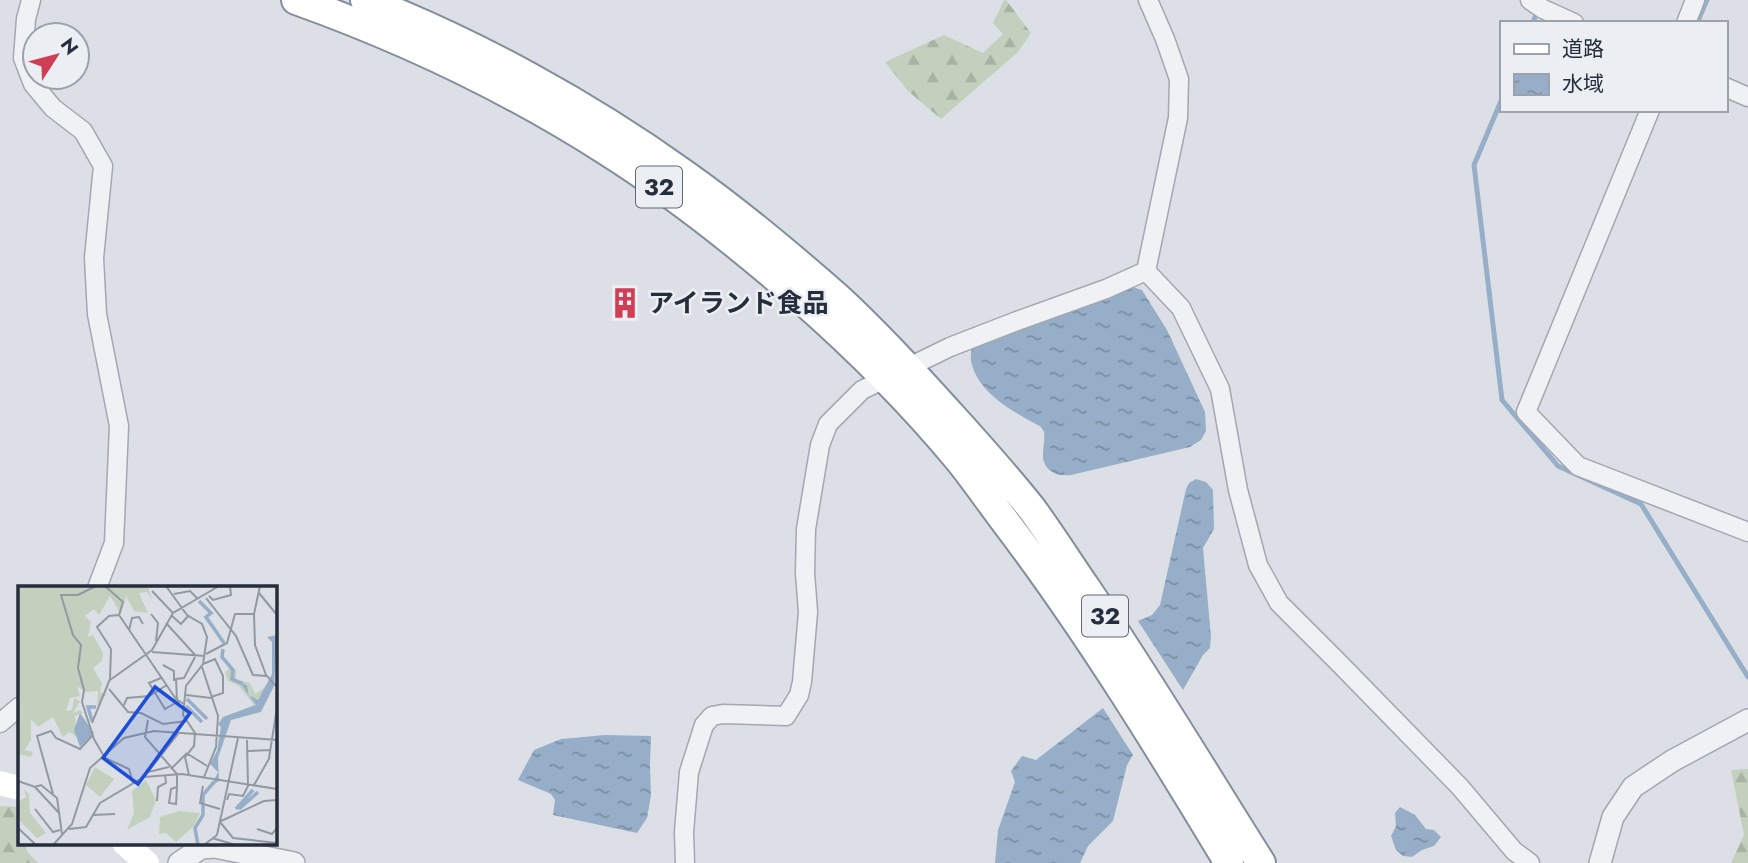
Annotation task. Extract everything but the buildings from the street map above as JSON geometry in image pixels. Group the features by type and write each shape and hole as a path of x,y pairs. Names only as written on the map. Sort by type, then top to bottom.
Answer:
{"highway":[{"name":"32","path":"296,0 360,24 432,56 553,118 610,152 707,222 825,320 897,373 979,447 1033,511 1122,642 1261,863"},
{"name":"32","path":"365,0 478,51 612,126 683,173 839,299 897,373 1037,564 1097,652 1229,863"}],"main road":[{"path":"0,783 18,788"},
{"path":"127,846 147,863"}],"street":[{"path":"31,0 26,19 23,58 33,84 53,108 83,131 103,166 94,258 97,314 119,426 114,543 98,586"},
{"path":"1146,271 1178,118 1180,79 1148,0"},
{"path":"1530,0 1570,21"},
{"path":"1687,21 1695,0"},
{"path":"1727,88 1748,97"},
{"path":"1649,112 1526,412 1578,466 1748,532"},
{"path":"685,863 684,832 689,772 704,725 712,716 723,714 786,716 799,695 808,612 806,529 820,445 828,424 862,390 897,373 950,348 1106,289 1146,271"},
{"path":"1146,271 1181,308 1220,389 1237,490 1258,565 1279,603 1460,787 1514,850 1530,863"},
{"path":"0,723 18,708"},
{"path":"1600,863 1613,817 1633,788 1672,761 1748,720"},
{"path":"179,863 201,848 215,847 294,863"}],"green space":[{"path":"1004,0 1031,33 1018,52 941,119 908,91 885,62 944,35 983,53 1003,34 993,23"},
{"path":"1748,769 1748,863 1731,863 1744,835 1731,770"},
{"path":"0,806 18,807 18,846 26,846 27,851 38,863 0,863"}],"water":[{"path":"1129,286 1142,290 1167,330 1205,412 1206,431 1201,440 1190,447 1071,475 1056,474 1045,465 1044,432 1041,427 998,401 981,383 971,361 972,344"},
{"path":"1196,479 1206,482 1213,490 1214,529 1203,548 1211,637 1210,648 1203,655 1183,690 1138,621 1152,615 1160,605 1186,489 1189,483"},
{"path":"1103,708 1133,755 1127,765 1113,821 1088,846 1080,863 995,863 998,830 1015,782 1011,771 1022,756 1036,760"},
{"path":"605,735 651,736 651,795 647,818 637,833 553,815 555,800 551,794 518,780 534,750 561,739"},
{"path":"1400,807 1415,815 1426,829 1434,830 1441,837 1434,846 1412,857 1403,856 1396,850 1391,836 1396,826 1395,813"}],"waterway":[{"path":"1698,21 1707,0"},
{"path":"1534,21 1535,17"},
{"path":"1500,103 1474,165 1502,400 1558,466 1641,504 1748,677"}],"place":[{"name":"アイランド食品","path":"625,303"}]}
